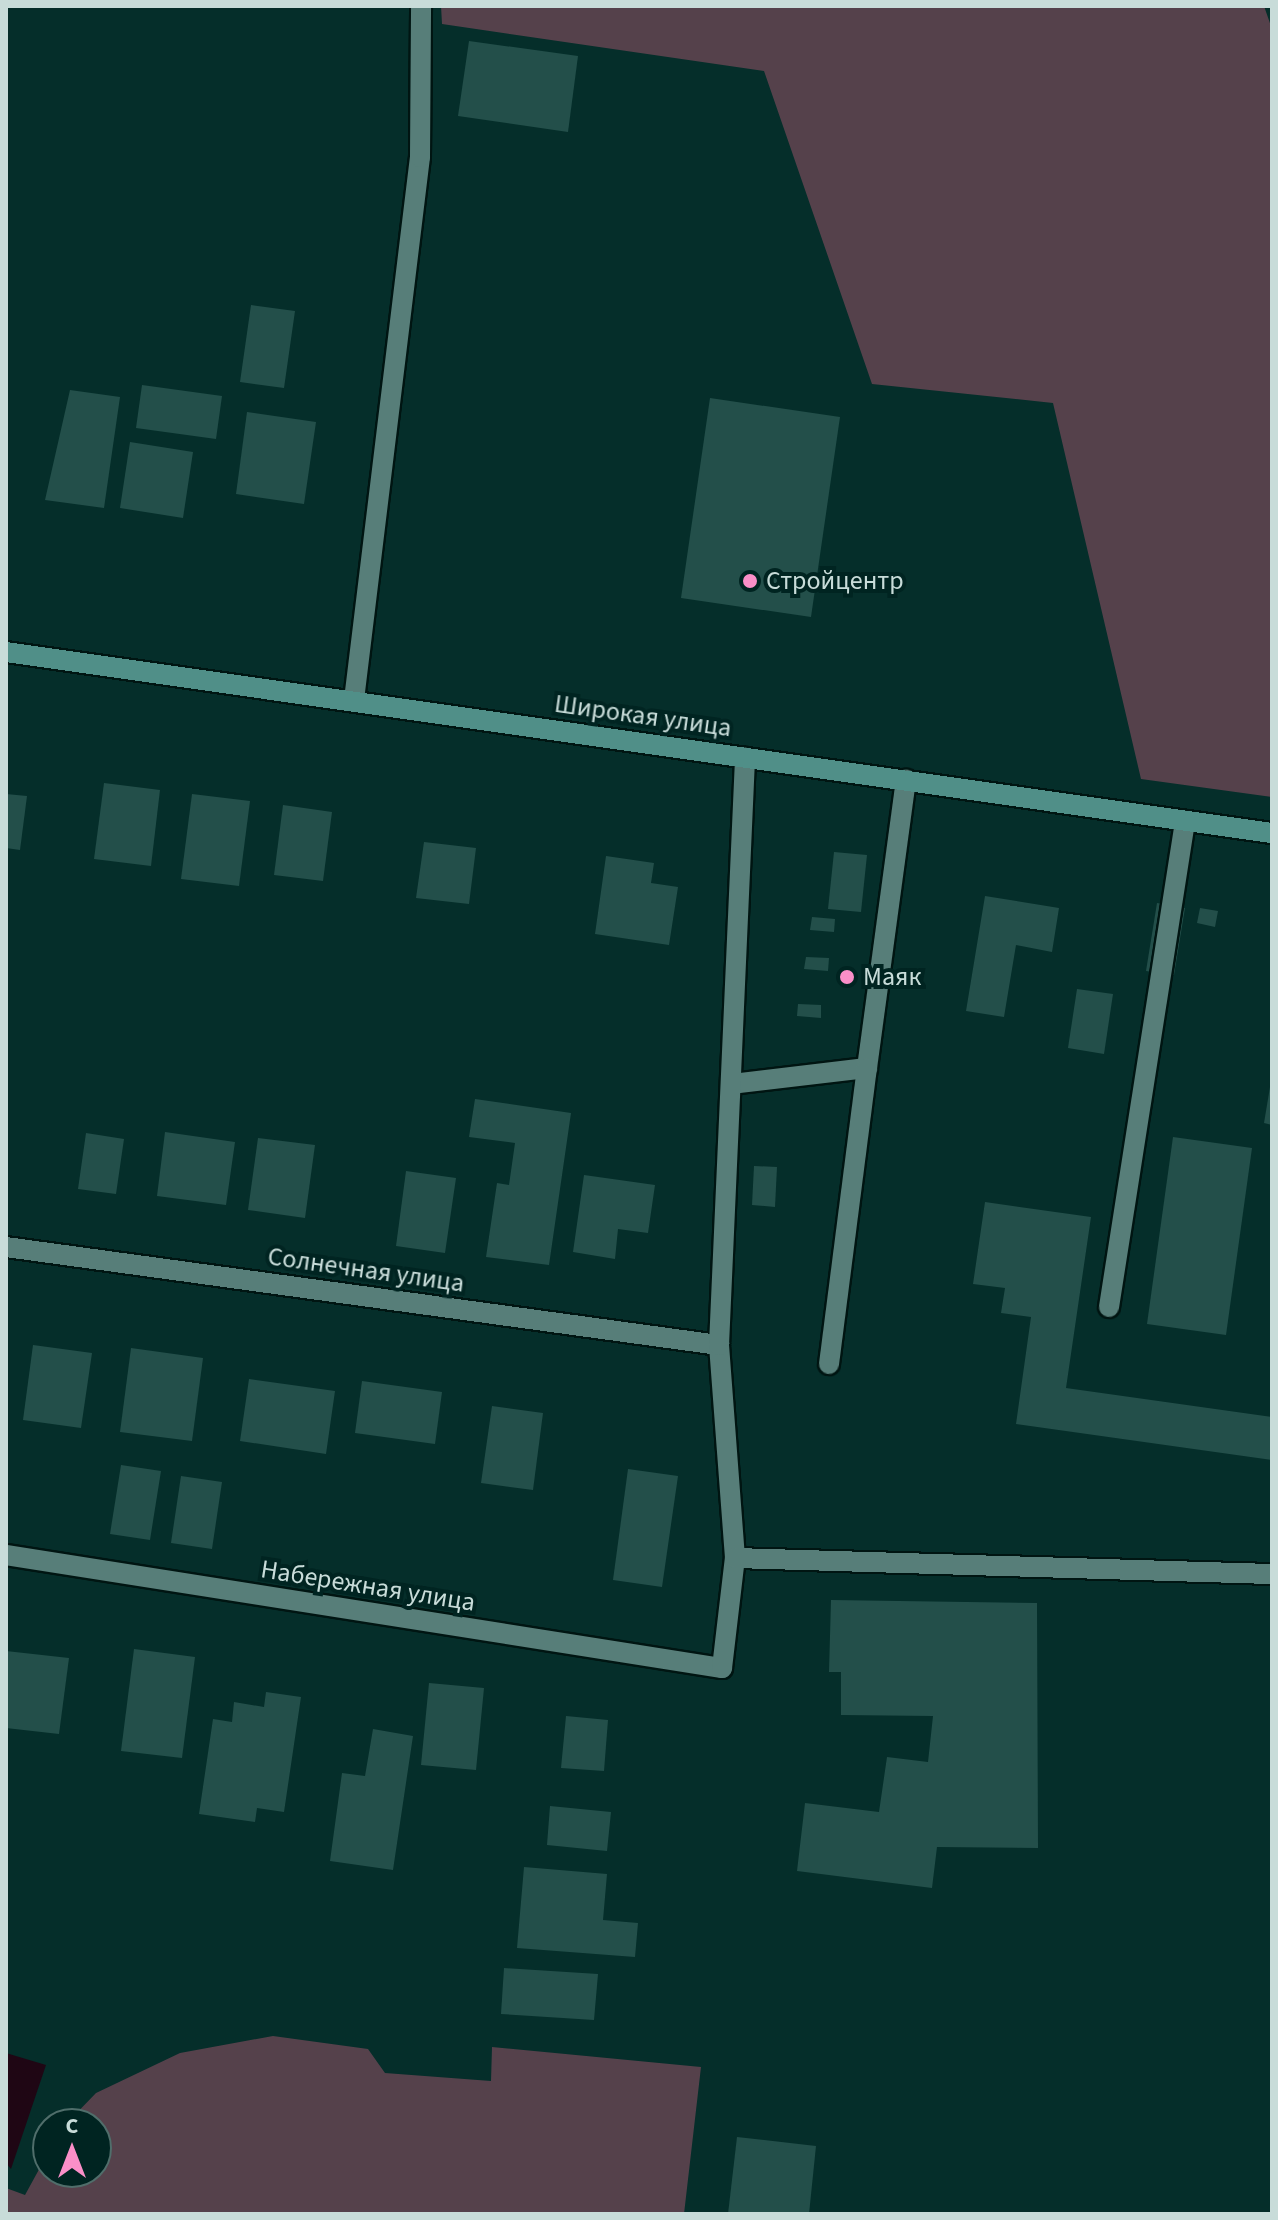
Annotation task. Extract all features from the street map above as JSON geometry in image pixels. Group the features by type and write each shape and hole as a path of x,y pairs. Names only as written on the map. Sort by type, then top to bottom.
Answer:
{"street":[{"path":"354,700 420,157 421,6"},
{"name":"Широкая улица","path":"6,652 1272,833"},
{"path":"745,758 719,1345 735,1558 1272,1574"},
{"path":"829,1364 906,780"},
{"path":"1109,1307 1185,821"},
{"path":"732,1084 867,1068"},
{"name":"Солнечная улица","path":"6,1247 719,1345"},
{"name":"Набережная улица","path":"6,1555 722,1668 735,1558"}],"shaded area":[{"path":"441,6 1264,6 1272,29 1272,797 1141,779 1053,403 872,384 764,71 442,24"},
{"path":"273,2036 368,2049 385,2073 491,2081 492,2047 701,2067 684,2214 6,2214 6,2188 25,2195 32,2182 32,2188 112,2188 112,2108 81,2108 96,2093 180,2053"},
{"path":"6,2053 46,2065 11,2169 6,2163"}],"building":[{"path":"469,41 578,56 568,132 458,116"},
{"path":"251,305 295,311 284,388 240,382"},
{"path":"142,385 222,396 216,439 136,428"},
{"path":"70,390 120,397 104,508 45,500"},
{"path":"710,398 840,417 811,617 681,598"},
{"path":"247,412 316,422 304,504 236,494"},
{"path":"130,442 193,452 183,518 120,508"},
{"path":"104,783 160,790 151,866 94,859"},
{"path":"6,794 27,796 20,850 6,848"},
{"path":"192,794 250,801 239,886 181,879"},
{"path":"283,805 332,812 323,881 274,875"},
{"path":"424,842 476,848 469,904 416,898"},
{"path":"834,852 867,855 861,912 828,909"},
{"path":"606,856 654,863 651,883 678,887 669,945 595,934"},
{"path":"985,896 1059,908 1052,952 1016,945 1004,1017 966,1011"},
{"path":"1157,903 1185,908 1174,975 1146,971"},
{"path":"1200,908 1218,911 1215,927 1197,923"},
{"path":"812,917 835,919 834,932 810,930"},
{"path":"806,957 829,958 828,971 804,969"},
{"path":"1077,989 1113,994 1104,1054 1068,1048"},
{"path":"798,1004 821,1005 821,1018 797,1016"},
{"path":"1272,1088 1272,1125 1264,1123"},
{"path":"475,1099 571,1113 549,1265 486,1257 497,1183 509,1185 515,1143 469,1137"},
{"path":"165,1132 235,1142 226,1205 157,1196"},
{"path":"86,1133 124,1139 116,1194 78,1189"},
{"path":"1173,1137 1252,1148 1226,1335 1147,1324"},
{"path":"258,1138 315,1145 305,1218 248,1210"},
{"path":"754,1166 777,1167 775,1207 752,1205"},
{"path":"406,1171 456,1178 445,1253 396,1246"},
{"path":"584,1175 655,1185 648,1233 618,1229 615,1259 573,1252"},
{"path":"985,1202 1091,1217 1066,1388 1272,1417 1272,1460 1016,1424 1031,1317 1001,1313 1005,1288 973,1284"},
{"path":"33,1345 92,1353 81,1428 23,1420"},
{"path":"131,1348 203,1358 192,1441 120,1432"},
{"path":"249,1379 335,1391 326,1454 240,1441"},
{"path":"362,1381 442,1392 435,1444 355,1433"},
{"path":"492,1406 543,1413 533,1490 481,1483"},
{"path":"121,1465 161,1471 150,1540 110,1534"},
{"path":"628,1469 678,1476 662,1587 613,1580"},
{"path":"181,1476 222,1482 212,1549 171,1543"},
{"path":"831,1600 1037,1603 1038,1848 937,1847 932,1888 797,1871 805,1803 879,1812 887,1757 928,1762 933,1716 841,1715 841,1672 829,1672"},
{"path":"134,1649 195,1657 182,1758 121,1751"},
{"path":"6,1651 69,1658 59,1734 6,1728"},
{"path":"429,1683 484,1688 476,1770 421,1765"},
{"path":"266,1692 301,1697 284,1812 257,1808 255,1822 199,1814 213,1719 232,1722 234,1702 264,1707"},
{"path":"566,1716 608,1720 604,1771 561,1768"},
{"path":"373,1729 413,1736 393,1870 330,1861 342,1773 365,1776"},
{"path":"550,1806 611,1812 607,1851 547,1845"},
{"path":"524,1867 607,1874 603,1920 638,1923 635,1957 517,1948"},
{"path":"504,1968 598,1974 594,2020 501,2014"},
{"path":"737,2137 816,2146 809,2214 728,2214"}],"place":[{"name":"Стройцентр","path":"750,581"},
{"name":"Маяк","path":"847,977"}]}
